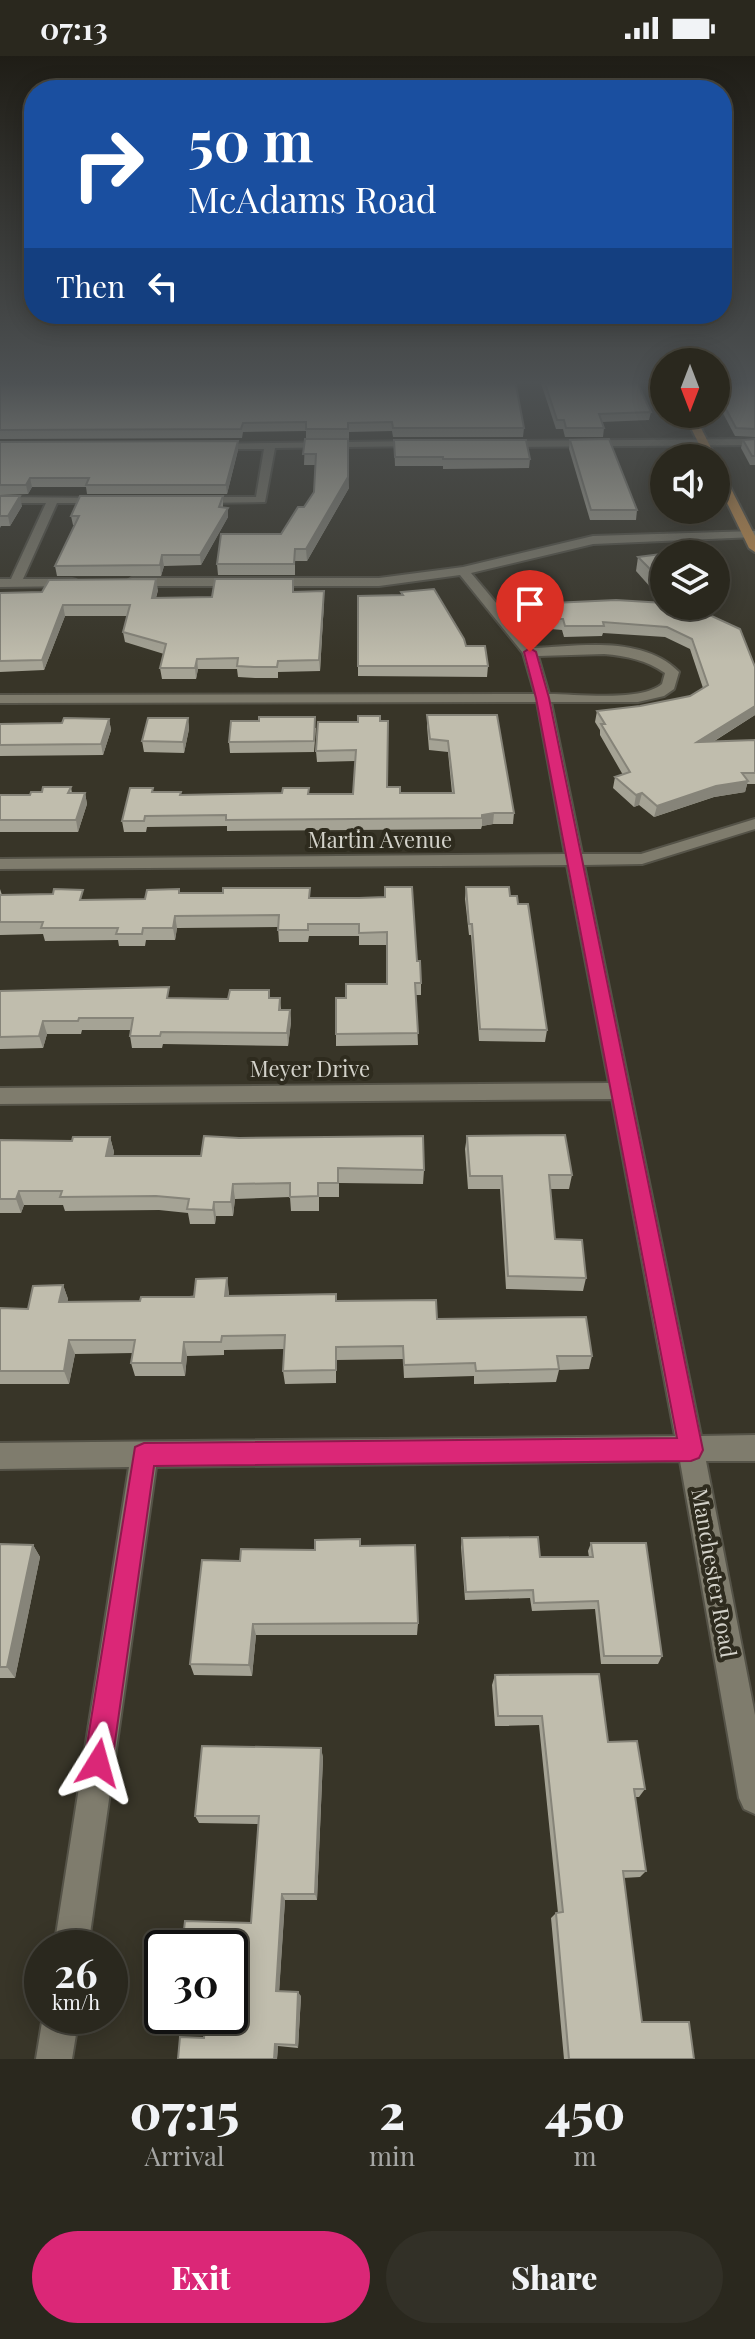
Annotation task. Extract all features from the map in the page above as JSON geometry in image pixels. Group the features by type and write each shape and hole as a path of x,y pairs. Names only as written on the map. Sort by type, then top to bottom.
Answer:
{"main road":[{"path":"730,494 752,534 755,548"}],"street":[{"path":"181,500 261,500 265,473"},
{"path":"0,500 117,500"},
{"path":"15,583 53,500"},
{"path":"126,582 379,582 463,571 593,540 752,534"},
{"name":"Manchester Road","path":"463,571 530,652 543,698 691,1450 755,1798"},
{"path":"0,583 94,582"},
{"path":"0,699 652,696 666,690 672,681 672,672 659,661 625,651 530,652"},
{"name":"Martin Avenue","path":"0,864 642,859 671,853 755,824"},
{"name":"Meyer Drive","path":"0,1096 620,1091"},
{"path":"0,1456 755,1448"},
{"path":"74,1930 144,1455"},
{"path":"54,2059 58,2034"}],"building":[{"path":"0,473 229,473 226,485 86,485 89,478 30,478 26,485 0,485"},
{"path":"315,473 348,473 306,549 295,549 294,564 217,564 221,534 281,534 298,507 304,507 314,492"},
{"path":"580,473 623,473 637,510 591,510"},
{"path":"0,496 20,496 8,516 0,516"},
{"path":"80,496 223,496 219,507 228,508 200,555 162,555 160,565 55,566 79,516 71,516"},
{"path":"650,555 650,569 638,557"},
{"path":"156,579 152,598 212,597 215,579 293,579 293,592 324,591 319,660 278,661 277,667 254,667 237,666 238,658 197,659 195,668 160,668 166,644 123,632 130,605 63,605 42,660 0,661 0,593 42,592 49,580"},
{"path":"434,589 466,646 485,646 488,666 358,666 358,596 403,595 401,592"},
{"path":"616,600 650,602 650,620 720,620 740,629 755,667 755,706 697,742 755,740 755,773 742,773 748,781 716,786 657,806 642,793 636,795 615,777 630,772 601,724 605,724 597,711 690,696 708,685 692,639 667,627 603,622 604,626 565,626 563,619 553,619 553,603"},
{"path":"427,715 497,715 514,813 494,813 482,815 482,818 226,820 226,815 145,816 144,821 122,821 130,788 153,788 152,792 181,792 180,795 282,793 283,788 309,788 308,794 353,794 356,750 316,751 318,722 358,722 358,716 380,716 380,721 388,721 387,787 400,787 400,793 454,793 448,741 430,739"},
{"path":"259,717 315,717 314,741 229,742 231,721 259,721"},
{"path":"64,718 109,719 101,744 0,745 0,724 62,723"},
{"path":"148,718 188,718 183,742 142,741"},
{"path":"43,787 71,787 68,793 85,793 76,820 0,820 0,795 30,795 31,792 42,792"},
{"path":"385,887 412,887 421,983 415,983 418,1033 336,1034 336,998 346,998 346,984 387,984 387,932 359,933 359,924 308,924 308,930 278,930 279,915 175,916 173,928 143,928 142,934 116,934 118,928 41,928 43,922 0,922 0,895 53,894 54,889 83,890 80,900 145,899 147,890 223,893 223,888 310,888 309,898 385,897"},
{"path":"466,887 509,887 510,896 517,896 518,904 528,904 547,1030 480,1029"},
{"path":"169,987 167,998 228,999 230,990 269,990 269,998 280,998 279,1010 290,1010 287,1033 161,1032 160,1036 130,1036 133,1018 79,1018 78,1021 43,1021 39,1036 0,1037 0,991"},
{"path":"565,1135 572,1175 549,1175 555,1239 582,1240 586,1278 508,1276 502,1176 470,1176 467,1136"},
{"path":"204,1136 423,1136 424,1170 338,1168 338,1183 318,1183 318,1196 290,1197 290,1183 233,1184 231,1202 214,1202 213,1210 187,1209 189,1199 156,1196 60,1197 62,1191 19,1191 16,1199 0,1199 0,1140 72,1141 73,1137 110,1137 106,1156 201,1156"},
{"path":"227,1278 225,1296 336,1294 336,1301 436,1300 437,1319 586,1317 592,1356 557,1356 559,1369 476,1371 475,1363 404,1365 403,1346 336,1347 336,1370 283,1371 285,1335 222,1336 221,1342 184,1342 182,1363 131,1363 135,1340 69,1340 64,1371 0,1371 0,1308 28,1309 33,1286 63,1285 59,1302 140,1301 141,1297 194,1297 196,1279"},
{"path":"538,1537 540,1557 593,1557 591,1543 646,1543 662,1656 604,1656 598,1601 534,1603 533,1590 466,1592 462,1538"},
{"path":"360,1539 360,1546 415,1545 418,1623 253,1624 249,1665 190,1664 202,1560 240,1561 241,1549 315,1550 315,1540"},
{"path":"0,1544 33,1545 7,1667 0,1667"},
{"path":"599,1674 608,1742 637,1741 645,1789 634,1789 646,1871 623,1871 642,2022 689,2022 694,2059 569,2059 556,1913 563,1912 542,1716 498,1716 495,1675"},
{"path":"202,1746 321,1748 315,1894 282,1894 276,1991 298,1992 296,2045 275,2044 274,2059 178,2059 180,2037 248,2034 248,1930 184,1930 185,1921 251,1923 259,1816 195,1816"}],"route":[{"path":"98,1763 144,1455 691,1450 543,698 530,652"}]}
